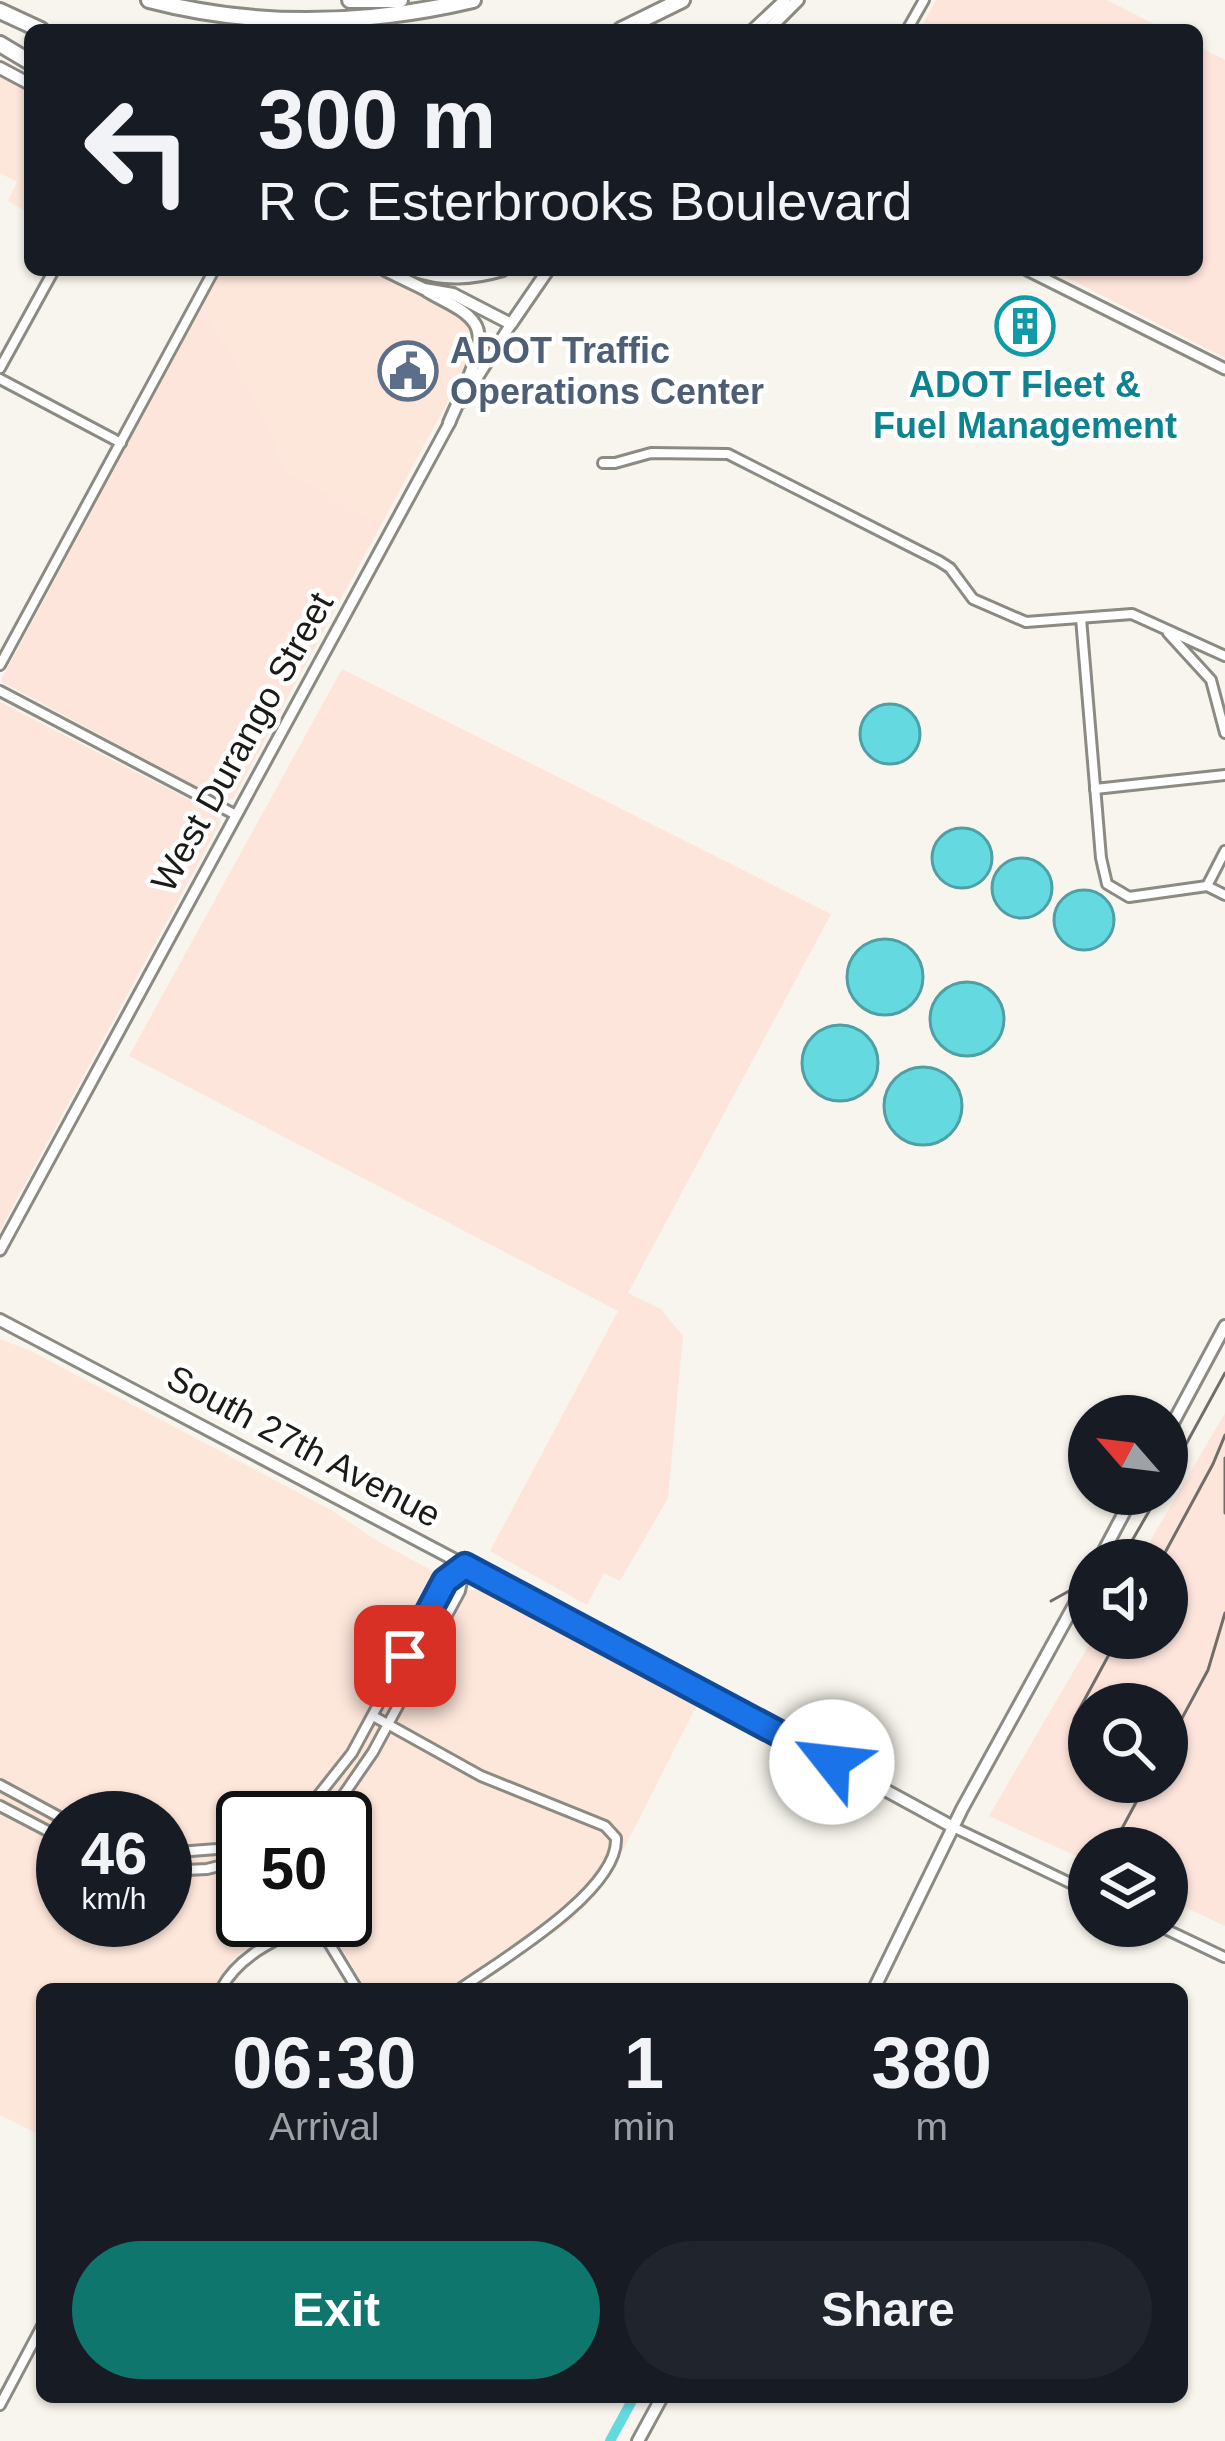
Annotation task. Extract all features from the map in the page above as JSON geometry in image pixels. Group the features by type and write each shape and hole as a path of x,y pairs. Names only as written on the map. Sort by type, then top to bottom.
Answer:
{"highway":[{"path":"149,0 267,19 334,21 388,17 473,0"},
{"path":"350,0 400,0"},
{"path":"633,24 682,0"},
{"path":"0,11 27,24"}],"main road":[{"path":"759,24 785,0"},
{"path":"774,24 798,0"},
{"path":"397,276 475,324 480,342 477,356 449,423"},
{"path":"438,276 482,276"},
{"name":"West Durango Street","path":"511,324 544,276"},
{"path":"424,290 453,294 511,324"},
{"name":"South 27th Avenue","path":"0,1321 953,1827"},
{"path":"1188,1395 1225,1326"},
{"path":"877,1983 953,1827 1068,1616"},
{"path":"638,2441 659,2403"}],"street":[{"path":"0,368 50,276"},
{"path":"0,665 211,276"},
{"path":"1039,276 1225,369"},
{"name":"West Durango Street","path":"0,1250 449,423 511,324"},
{"path":"0,379 121,442"},
{"path":"603,463 615,464 651,452 728,454 939,561 973,599 1025,622 1132,614 1225,656"},
{"path":"1081,618 1107,884 1129,897 1208,886 1225,895"},
{"path":"1163,628 1211,680 1225,733"},
{"path":"0,691 236,815"},
{"path":"1095,789 1225,775"},
{"path":"1208,886 1225,851"},
{"path":"323,1791 352,1753 445,1581 465,1566"},
{"path":"345,1791 388,1725 460,1591 465,1566"},
{"path":"373,1716 482,1776 605,1826 616,1838 615,1852 577,1906 468,1983"},
{"path":"0,1785 36,1804"},
{"path":"0,1806 36,1825"},
{"name":"South 27th Avenue","path":"953,1827 1068,1882"},
{"path":"1188,1940 1224,1957"},
{"path":"225,1983 233,1970 264,1947"},
{"path":"331,1947 353,1983"},
{"path":"0,2405 36,2337"}],"shaded area":[{"path":"936,0 1107,0 1154,24 923,24"},
{"path":"1203,49 1225,60 1225,358 1064,276 1203,276"},
{"path":"0,73 24,86 24,210 8,201 17,182 0,173"},
{"path":"219,276 383,276 463,318 475,338 475,351 382,523 288,473 248,381 202,307"},
{"path":"202,307 248,381 288,473 382,523 234,797 225,802 2,682"},
{"path":"342,669 831,914 628,1293 661,1309 683,1336 668,1498 620,1581 604,1573 587,1605 490,1551 618,1311 129,1056"},
{"path":"0,702 217,814 220,823 0,1230"},
{"path":"0,1339 331,1510 468,1590 491,1590 698,1703 615,1866 588,1903 569,1922 480,1983 362,1983 341,1947 372,1947 372,1791 216,1791 216,1947 251,1947 232,1961 217,1983 36,1983 36,2133 0,2115"},
{"path":"1225,1413 1225,1926 1188,1909 1188,1827 1068,1827 1068,1852 989,1816 1081,1659 1188,1659 1188,1539 1151,1539 1165,1515 1188,1515 1188,1476"}],"water":[{"path":"890,704 911,713 920,734 911,755 890,764 869,755 860,734 869,713"},
{"path":"962,828 983,837 992,858 983,879 962,888 941,879 932,858 941,837"},
{"path":"1022,858 1043,867 1052,888 1043,909 1022,918 1001,909 992,888 1001,867"},
{"path":"1084,890 1105,899 1114,920 1105,941 1084,950 1063,941 1054,920 1063,899"},
{"path":"885,939 912,950 923,977 912,1004 885,1015 858,1004 847,977 858,950"},
{"path":"967,982 993,993 1004,1019 993,1045 967,1056 941,1045 930,1019 941,993"},
{"path":"840,1025 867,1036 878,1063 867,1090 840,1101 813,1090 802,1063 813,1036"},
{"path":"923,1067 950,1079 962,1106 950,1133 923,1145 896,1133 884,1106 896,1079"}],"waterway":[{"path":"610,2441 631,2403"}],"railway":[{"path":"1188,1441 1225,1373"},
{"path":"1172,1539 1225,1435"},
{"path":"1225,1458 1225,1513"},
{"path":"1133,1539 1147,1515"},
{"path":"1051,1601 1068,1592"},
{"path":"1188,1707 1208,1670 1225,1613"},
{"path":"1094,1683 1107,1659"},
{"path":"1123,1827 1136,1803"}],"place":[{"name":"ADOT Fleet & Fuel Management","path":"1025,326"},
{"name":"ADOT Traffic Operations Center","path":"408,371"}],"route":[{"path":"405,1656 445,1581 465,1566 832,1762"}]}
